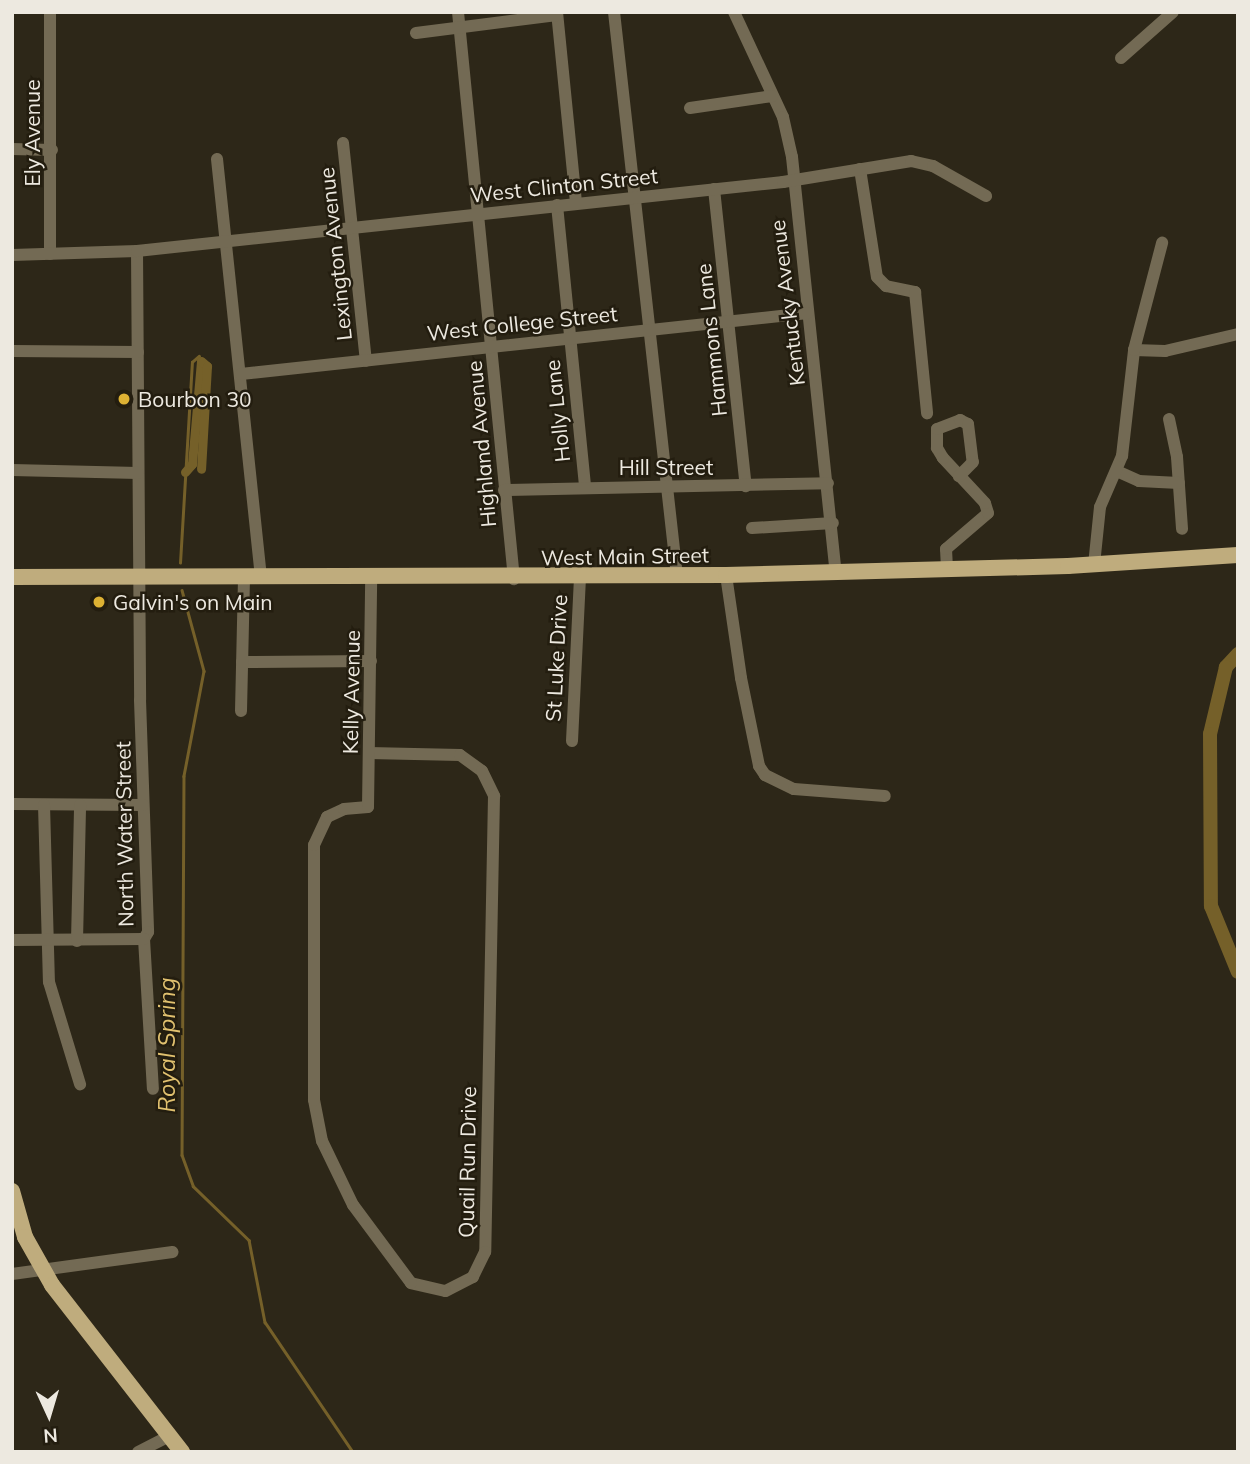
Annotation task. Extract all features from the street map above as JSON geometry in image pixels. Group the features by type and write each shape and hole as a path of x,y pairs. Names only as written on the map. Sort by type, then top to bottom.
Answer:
{"main road":[{"name":"West Main Street","path":"12,577 580,578 1094,565 1238,555"},
{"path":"12,1191 25,1237 42,1269 76,1321 182,1452"}],"street":[{"name":"Ely Avenue","path":"50,12 50,254"},
{"name":"Highland Avenue","path":"458,12 514,579"},
{"path":"614,12 677,576"},
{"name":"Kentucky Avenue","path":"734,12 772,96 792,156 792,180 836,573"},
{"path":"1121,58 1173,12"},
{"path":"416,33 557,14 576,203"},
{"path":"690,108 772,96"},
{"name":"Lexington Avenue","path":"343,143 366,361"},
{"path":"12,149 52,150"},
{"path":"217,159 241,374 253,577 242,662 241,711"},
{"name":"West Clinton Street","path":"12,255 137,251 225,242 714,189 920,162 986,196"},
{"path":"860,169 877,277 886,286 915,292 927,413"},
{"name":"Hammons Lane","path":"714,189 746,486"},
{"name":"Holly Lane","path":"557,205 585,487"},
{"path":"1094,565 1100,507 1119,472 1133,350 1162,243"},
{"name":"North Water Street","path":"137,251 139,576 148,932 144,940 153,1089"},
{"name":"West College Street","path":"241,374 807,313"},
{"path":"1133,350 1165,351 1238,334"},
{"path":"12,351 138,352"},
{"path":"1169,419 1179,483 1182,529"},
{"path":"12,470 138,473"},
{"path":"1119,472 1139,481 1179,483"},
{"path":"947,568 946,549 988,513 985,503 960,476"},
{"name":"Hill Street","path":"504,490 828,483"},
{"path":"752,528 832,523"},
{"path":"726,575 741,678 759,766 765,775 794,789 885,796"},
{"name":"Kelly Avenue","path":"368,807 371,578"},
{"name":"St Luke Drive","path":"572,741 580,578"},
{"path":"242,662 371,661"},
{"name":"Quail Run Drive","path":"368,807 344,809 327,817 314,845 314,1100 322,1141 353,1205 411,1283 445,1291 473,1276 485,1252 494,796 482,771 460,755 369,752"},
{"path":"12,804 143,805"},
{"path":"44,805 49,982 80,1084"},
{"path":"77,941 79,805"},
{"path":"12,940 144,940"},
{"path":"12,1274 173,1252"},
{"path":"138,1452 170,1436"}],"waterway":[{"name":"Royal Spring","path":"180,563 192,362 199,356"},
{"path":"185,472 192,464 201,361 207,366 201,469"},
{"name":"Royal Spring","path":"182,590 204,671 184,776 182,1155 193,1186 249,1240 265,1322 353,1452"},
{"path":"1238,654 1226,667 1210,734 1211,906 1238,972"}],"place":[{"name":"Bourbon 30","path":"124,399"},
{"name":"Galvin's on Main","path":"99,602"}]}
